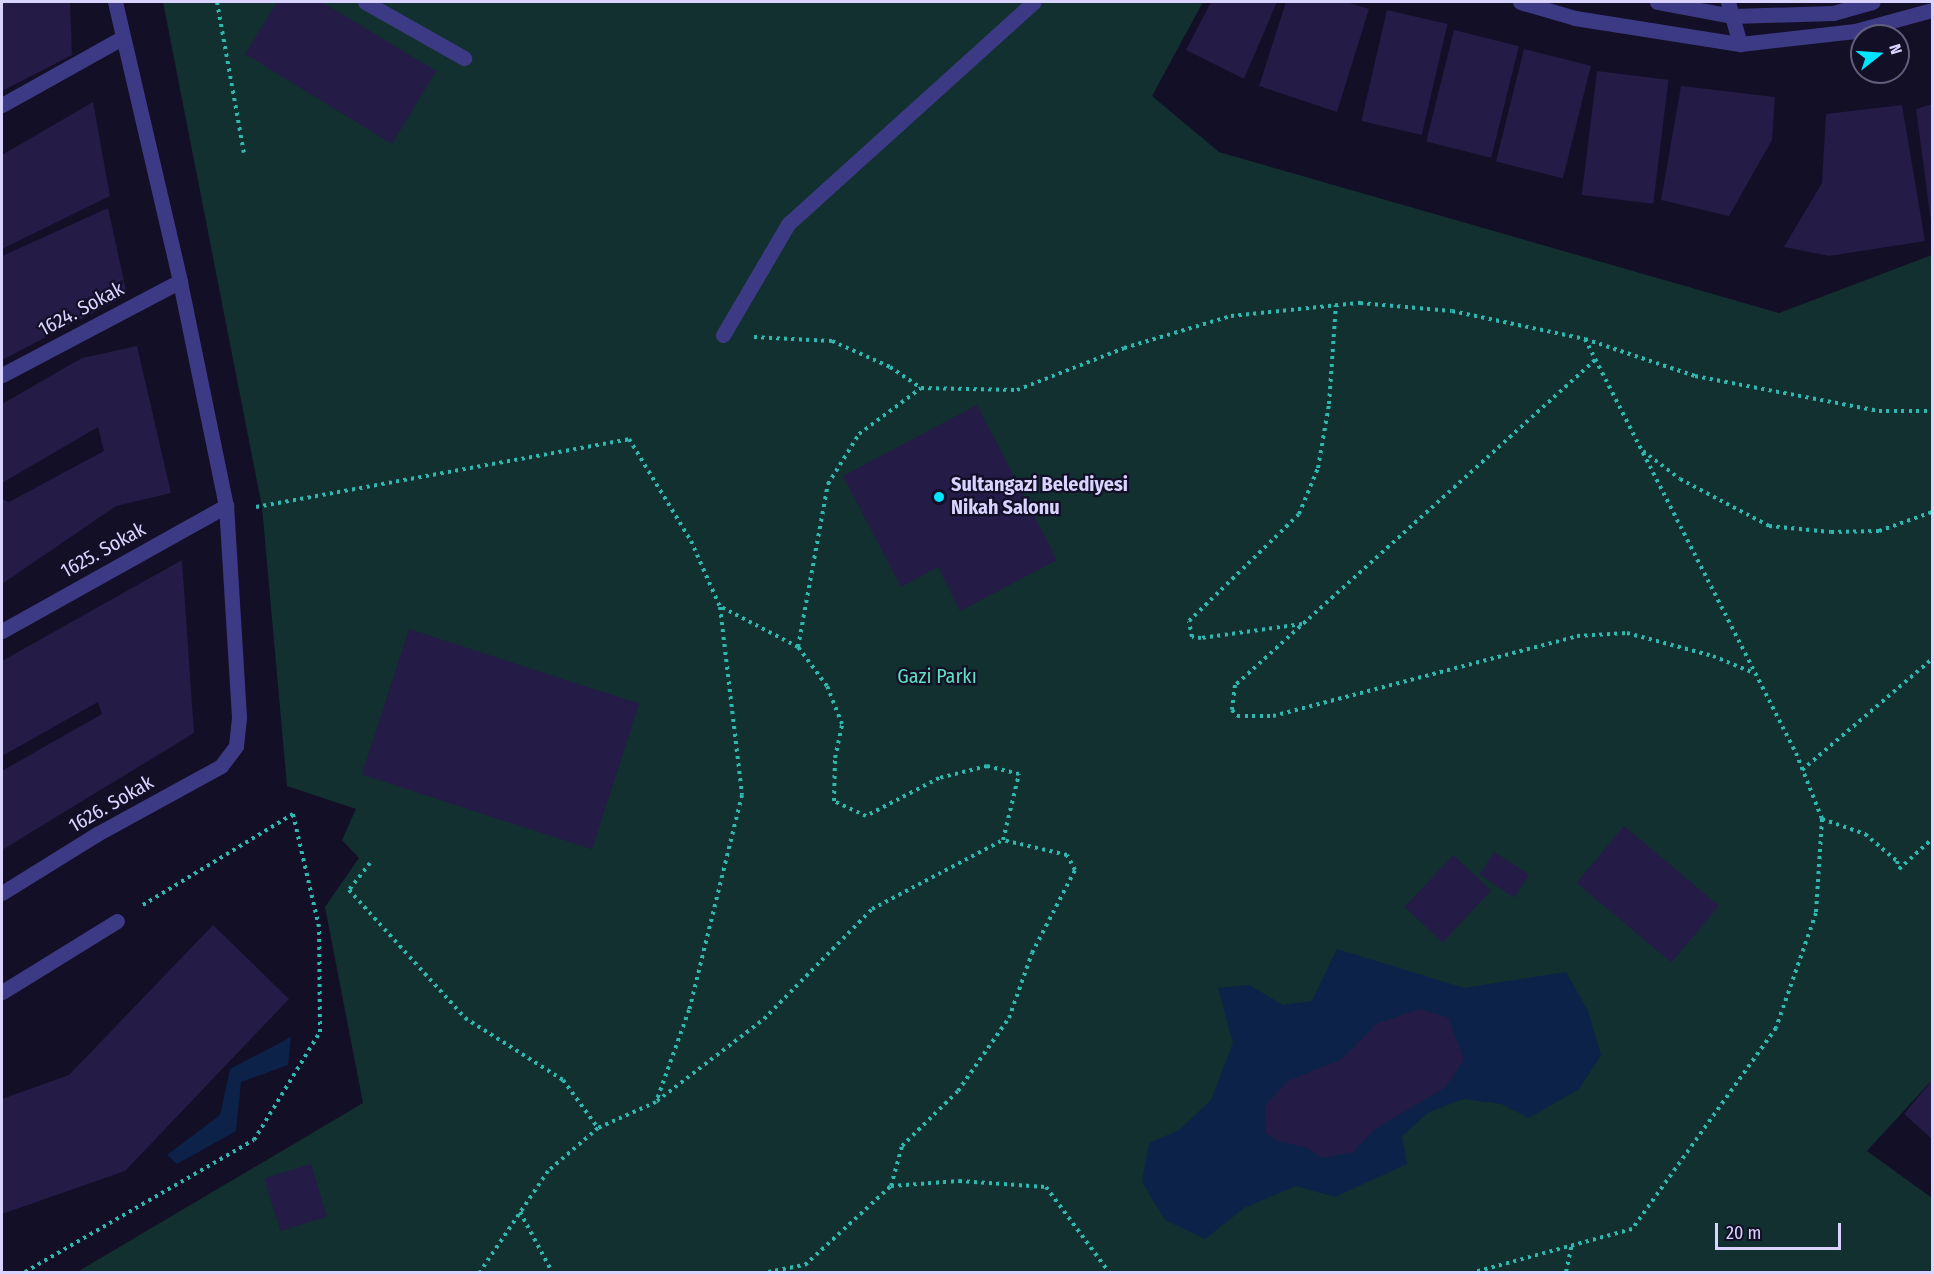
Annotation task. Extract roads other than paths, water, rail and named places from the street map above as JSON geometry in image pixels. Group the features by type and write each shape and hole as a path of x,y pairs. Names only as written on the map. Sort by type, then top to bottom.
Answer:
{"street":[{"path":"115,2 180,281 226,506"},
{"path":"365,2 464,58"},
{"path":"723,335 788,224 1034,2"},
{"path":"1520,2 1575,18 1740,44 1855,31 1932,10"},
{"path":"1657,2 1730,9 1833,13 1873,2"},
{"path":"1730,9 1740,44"},
{"path":"2,105 122,38"},
{"name":"1624. Sokak","path":"2,375 180,281"},
{"name":"1625. Sokak","path":"2,631 226,506"},
{"name":"1626. Sokak","path":"2,893 97,834 221,766 236,747 239,717 226,506"},
{"path":"2,992 117,921"}],"water":[{"path":"1337,949 1464,988 1566,972 1588,1011 1601,1055 1579,1089 1529,1118 1501,1104 1464,1099 1429,1112 1402,1136 1407,1164 1335,1197 1296,1186 1244,1208 1205,1239 1165,1220 1142,1182 1149,1143 1179,1130 1211,1100 1233,1043 1218,988 1249,985 1283,1005 1312,1001","holes":["1420,1009 1448,1018 1464,1060 1446,1087 1375,1129 1353,1152 1323,1158 1305,1147 1266,1133 1265,1106 1288,1081 1340,1060 1378,1023"]},
{"path":"291,1037 288,1065 241,1082 236,1131 177,1164 167,1155 220,1115 230,1069"}],"place":[{"name":"Sultangazi Belediyesi Nikah Salonu","path":"939,497"}],"park label":[{"name":"Gazi Parkı","path":"937,676"}]}
